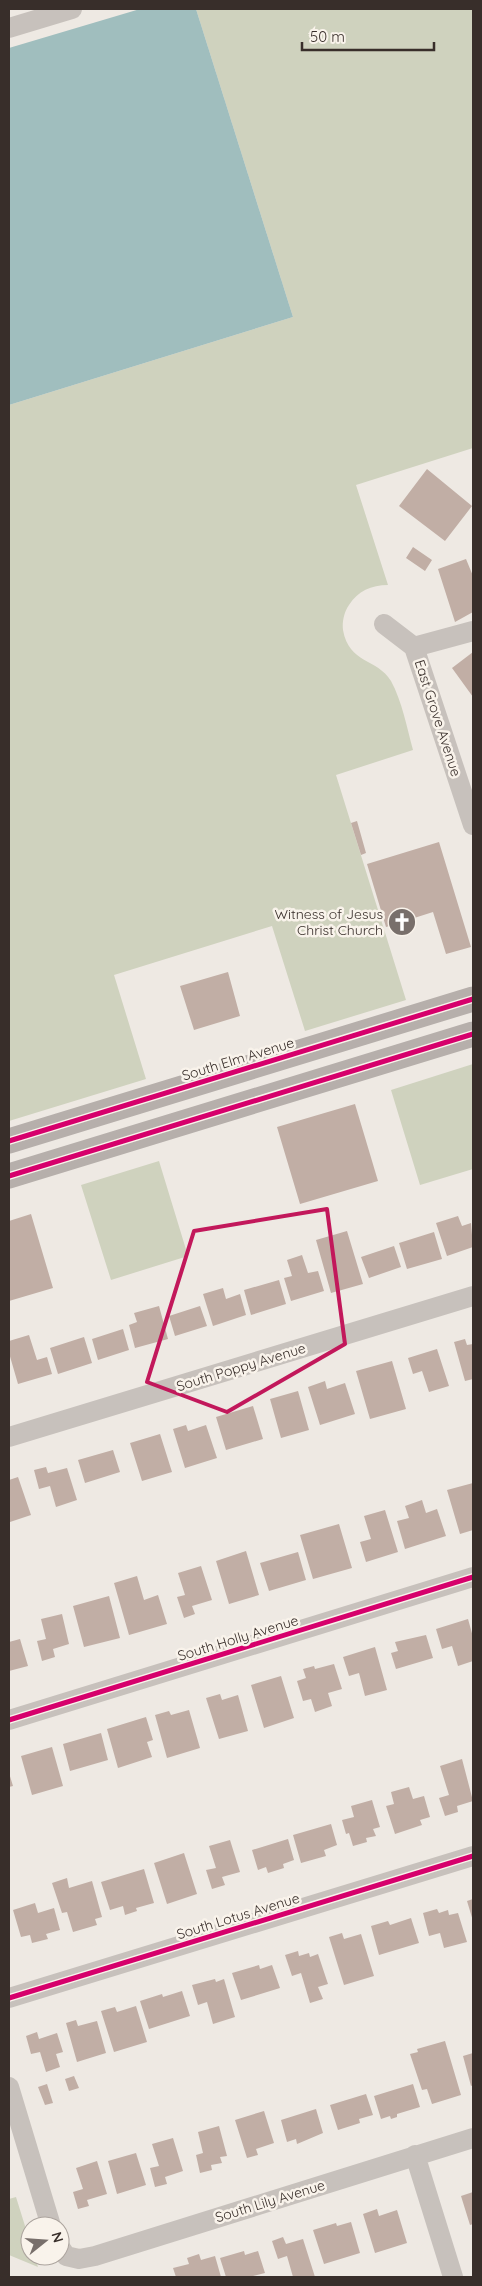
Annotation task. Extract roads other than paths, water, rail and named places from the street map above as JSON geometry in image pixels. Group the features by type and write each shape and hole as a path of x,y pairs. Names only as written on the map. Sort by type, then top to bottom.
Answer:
{"main road":[{"name":"South Elm Avenue","path":"9,1141 473,999"},
{"path":"9,1176 473,1034"}],"street":[{"path":"9,28 72,9"},
{"name":"East Grove Avenue","path":"384,624 414,646 473,826"},
{"path":"414,646 473,631"},
{"name":"South Poppy Avenue","path":"9,1438 473,1296"},
{"name":"South Holly Avenue","path":"9,1720 473,1577"},
{"name":"South Lotus Avenue","path":"9,1998 473,1856"},
{"path":"9,2087 48,2216"},
{"name":"South Lily Avenue","path":"70,2254 79,2259 95,2256 473,2138"},
{"path":"415,2155 453,2277"}],"water":[{"path":"140,9 196,9 293,317 9,405 9,48"}],"place":[{"name":"Witness of Jesus Christ Church","path":"402,922"}]}
